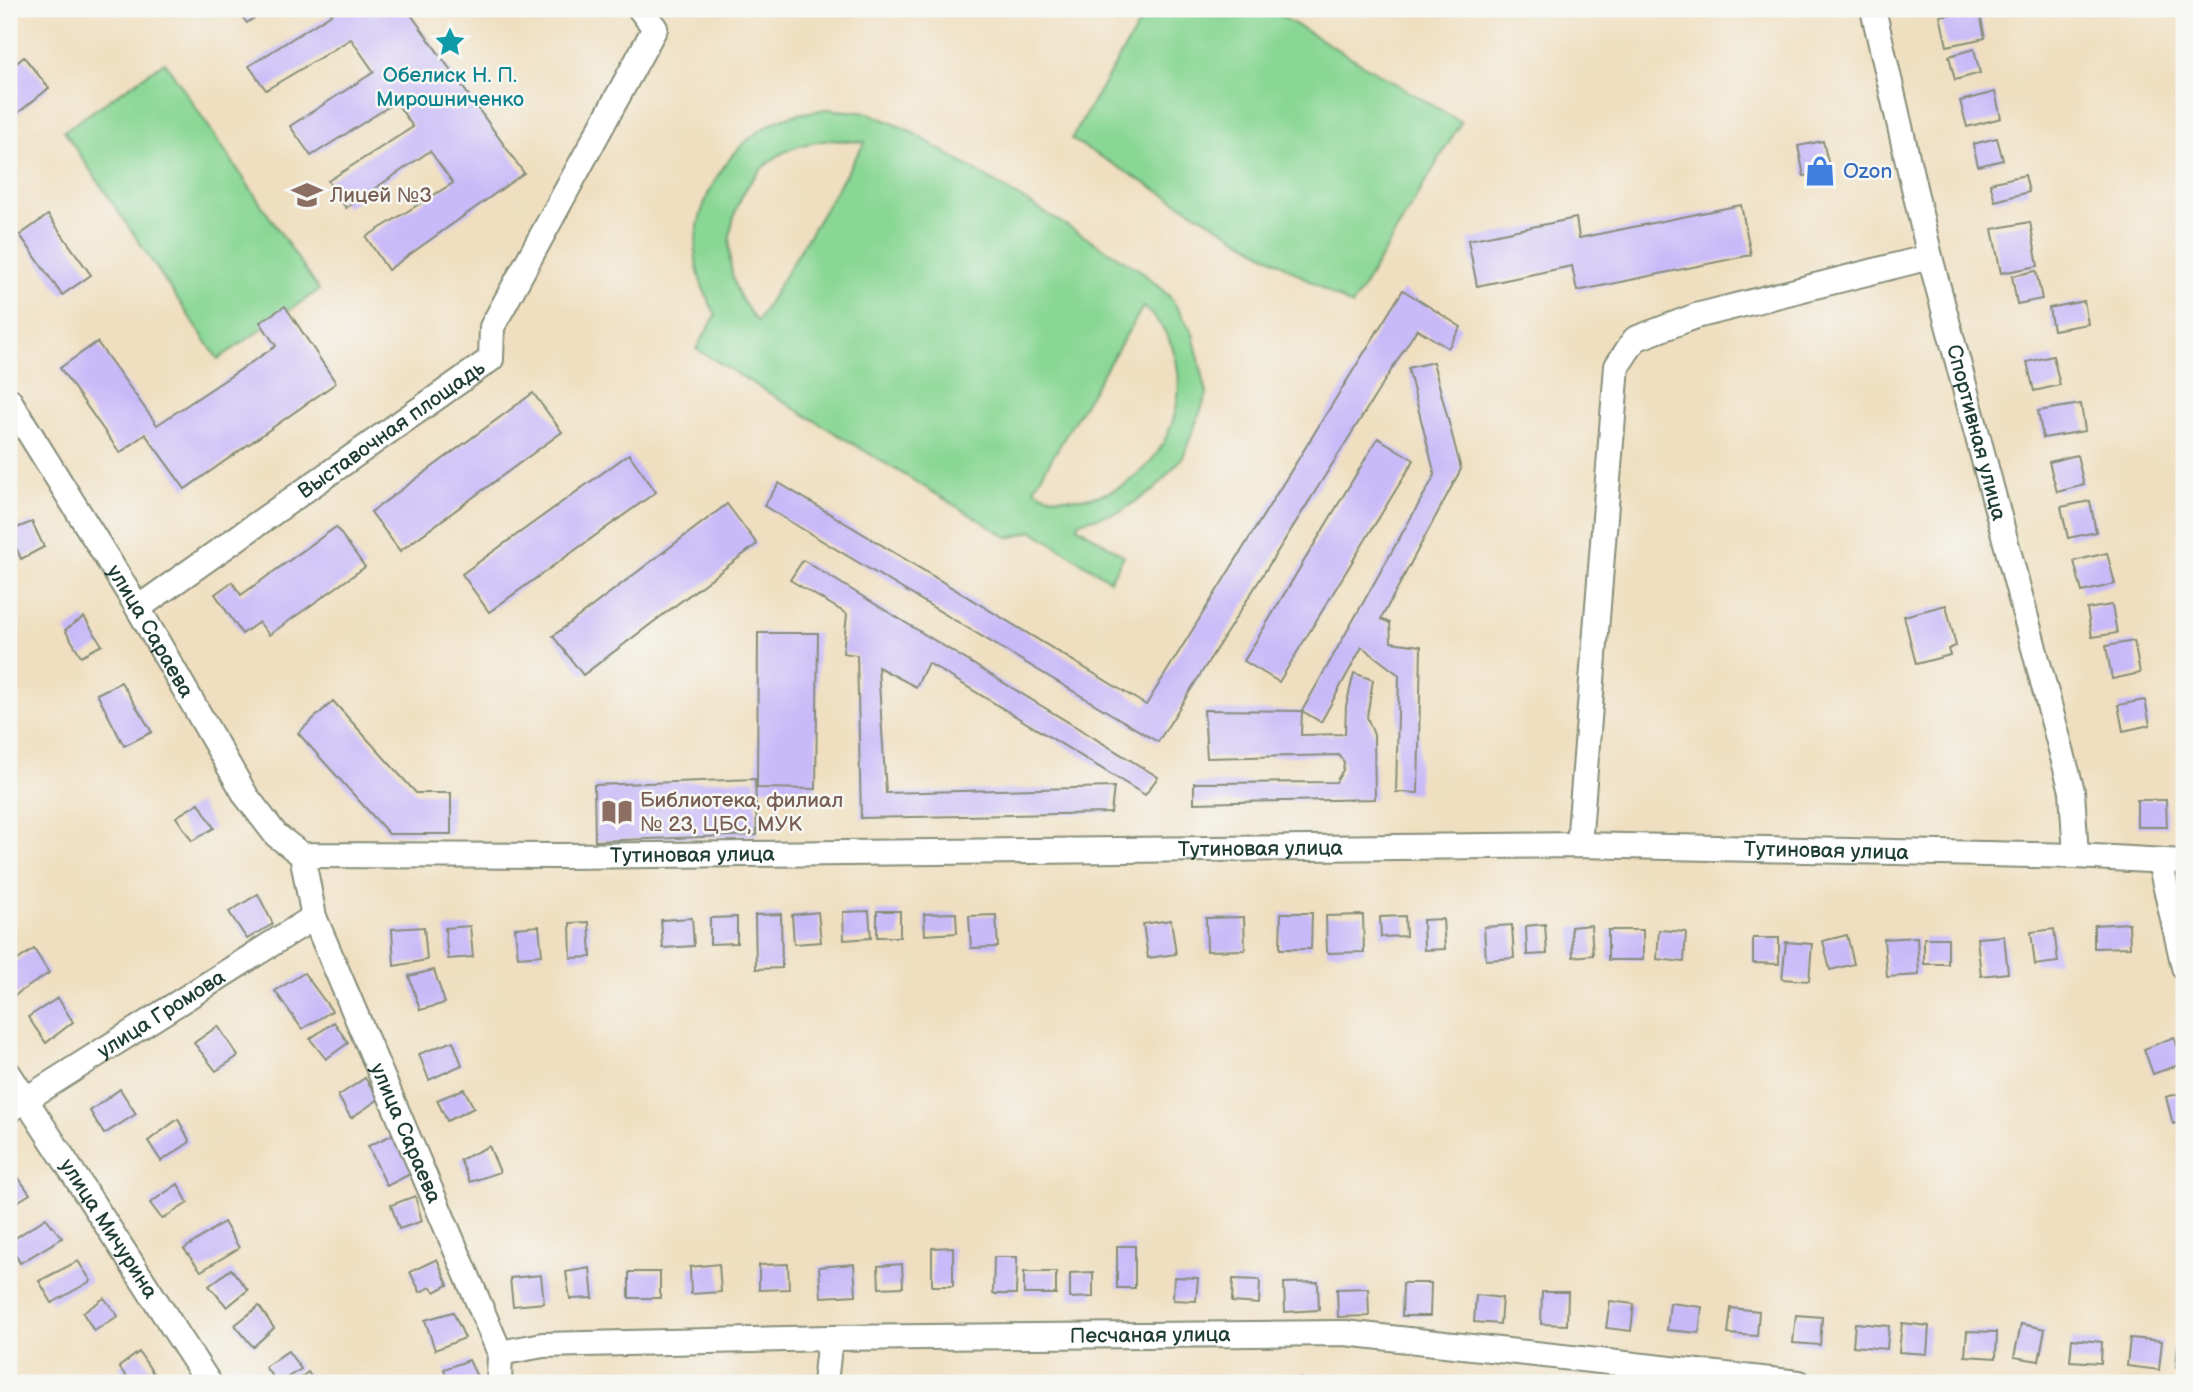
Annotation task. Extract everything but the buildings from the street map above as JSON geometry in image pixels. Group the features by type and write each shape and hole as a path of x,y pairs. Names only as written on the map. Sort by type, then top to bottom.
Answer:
{"street":[{"name":"Выставочная площадь","path":"138,608 491,359 492,327 660,18 639,9"},
{"name":"Спортивная улица","path":"1872,9 1930,257 2072,791 2076,856"},
{"path":"1578,845 1616,366 1635,339 1696,316 1930,257"},
{"name":"улица Сараева","path":"9,400 138,608 246,796 276,835 302,855 314,917 500,1353"},
{"name":"Тутиновая улица","path":"302,855 561,856 1578,845 2076,856 2172,862"},
{"path":"2172,862 2184,967"},
{"name":"улица Громова","path":"18,1105 314,917"},
{"name":"улица Мичурина","path":"9,1074 18,1105 209,1383"},
{"name":"Песчаная улица","path":"500,1353 543,1345 830,1338 1345,1333 1799,1383"},
{"path":"825,1383 830,1338"},
{"path":"499,1383 500,1353"}],"green space":[{"path":"1148,9 1269,9 1461,122 1352,306 1071,139"},
{"path":"165,62 319,290 218,359 64,131"},
{"path":"826,109 869,113 908,130 1140,270 1171,298 1193,334 1207,394 1183,457 1154,490 1119,512 1078,522 1077,526 1124,556 1110,580 1033,531 1009,538 696,349 716,315 699,274 696,238 700,217 718,175 747,141 765,128 784,118","holes":["828,140 865,142 757,322 739,295 730,265 732,223 738,204 748,185 777,156 800,146","1143,307 1165,333 1177,363 1178,395 1170,427 1155,456 1132,479 1103,494 1069,498 1042,493 1034,488"]}],"place":[{"name":"Обелиск Н. П. Мирошниченко","path":"450,42"},
{"name":"Ozon","path":"1820,171"},
{"name":"Лицей №3","path":"307,195"},
{"name":"Библиотека, филиал № 23, ЦБС, МУК","path":"617,812"}]}
